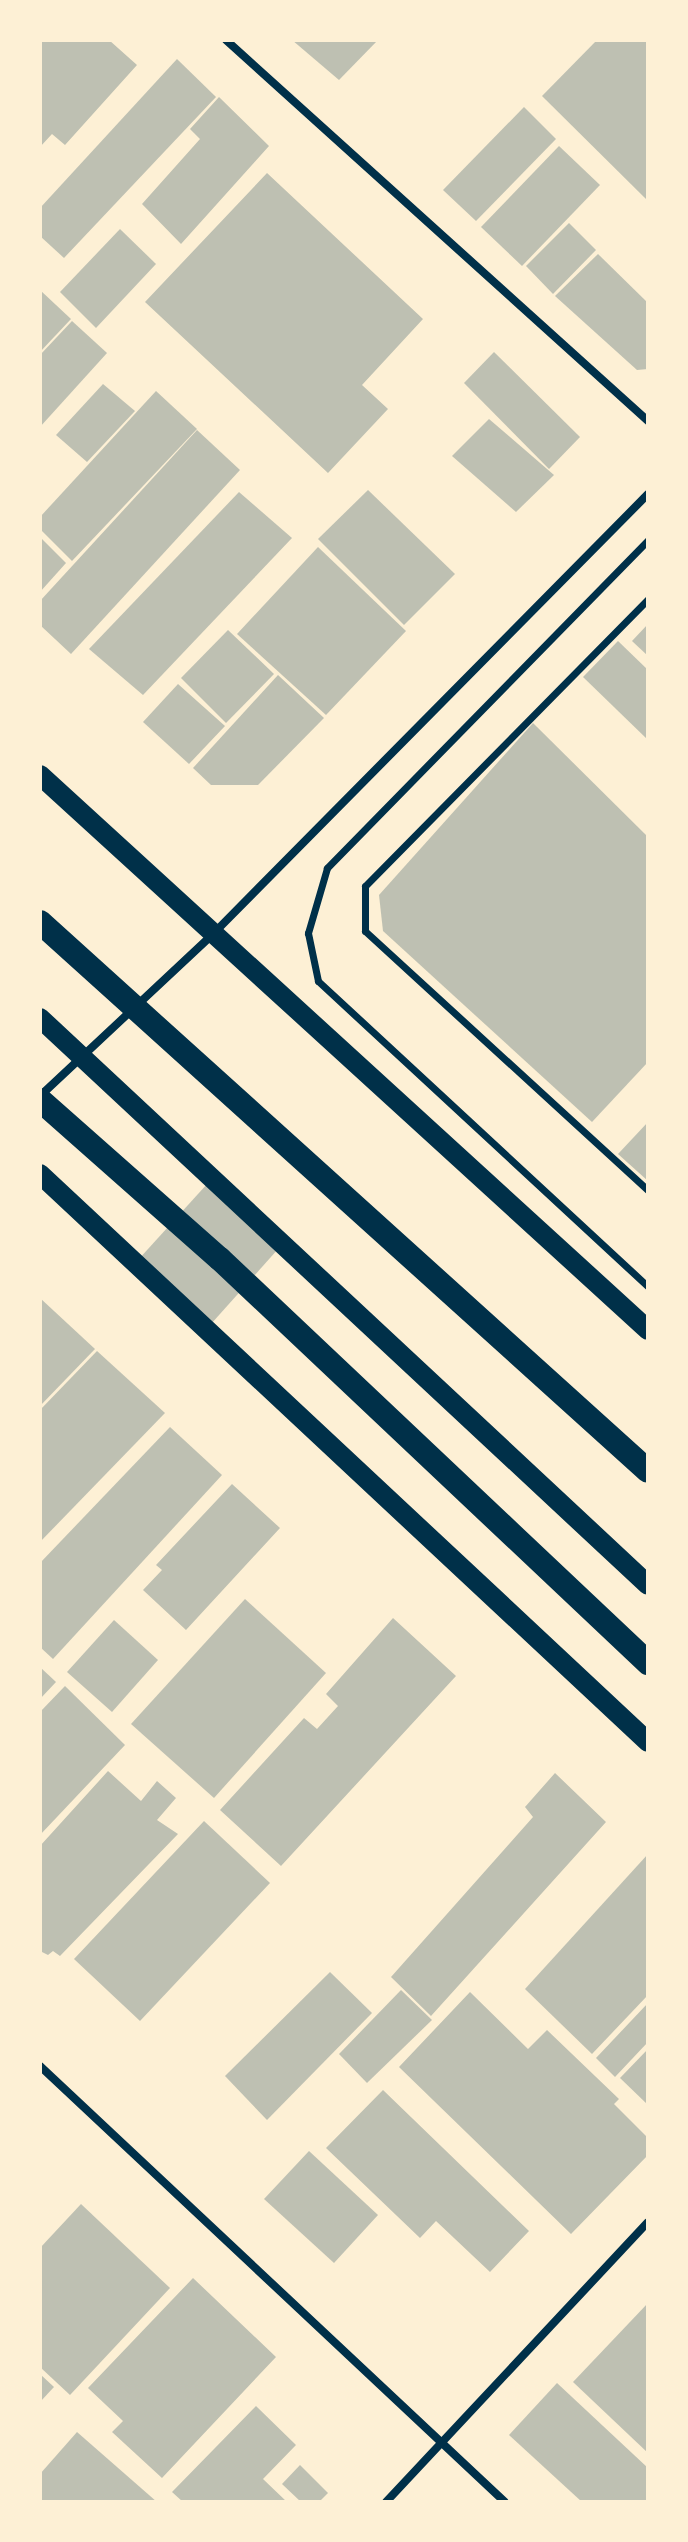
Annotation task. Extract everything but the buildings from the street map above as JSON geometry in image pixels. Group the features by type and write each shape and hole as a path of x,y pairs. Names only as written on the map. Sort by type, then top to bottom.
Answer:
{"highway":[{"path":"40,922 648,1471"},
{"path":"40,1098 220,1259 648,1663"}],"main road":[{"path":"40,775 648,1330"},
{"path":"40,1018 648,1585"},
{"path":"40,1174 648,1742"}],"street":[{"path":"226,40 648,421"},
{"path":"40,1098 215,932 648,494"},
{"path":"648,540 327,868 308,933 318,981 648,1287"},
{"path":"648,599 365,886 365,931 648,1190"},
{"path":"40,2066 505,2502"},
{"path":"386,2502 648,2222"}]}
